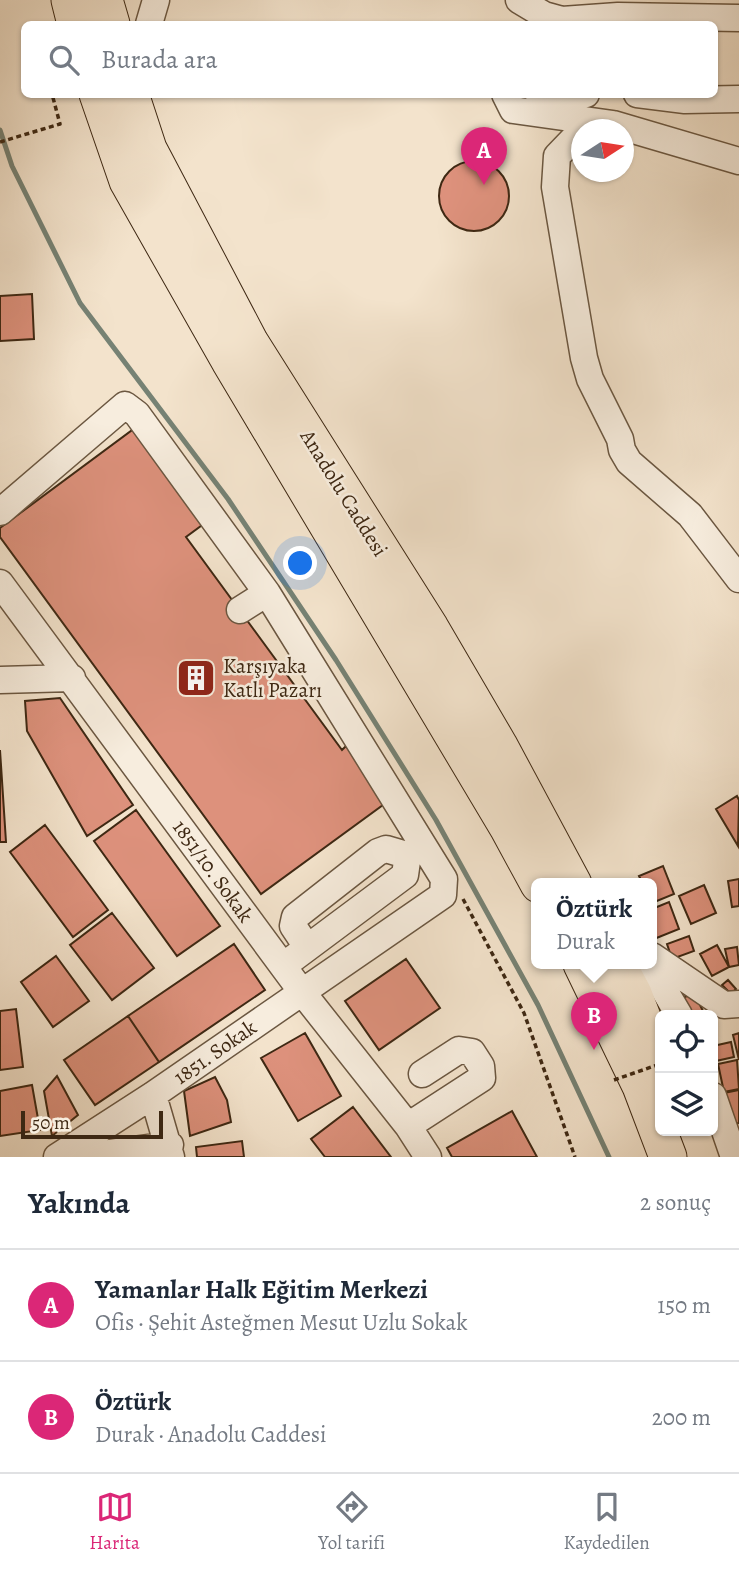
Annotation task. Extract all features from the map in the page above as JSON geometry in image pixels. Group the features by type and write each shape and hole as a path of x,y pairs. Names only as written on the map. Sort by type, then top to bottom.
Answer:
{"highway":[{"path":"70,0 75,21"},
{"path":"104,0 110,21"},
{"name":"Anadolu Caddesi","path":"99,98 128,181 230,361 501,815 536,878"},
{"name":"Anadolu Caddesi","path":"131,98 148,149 250,343 430,628 499,746 570,878"},
{"path":"584,969 641,1086 668,1157"},
{"path":"620,969 633,994 655,1051"},
{"path":"686,1136 693,1157"}],"street":[{"path":"150,21 156,0"},
{"path":"519,0 553,17 576,21 739,18"},
{"path":"507,98 513,110 571,123"},
{"path":"527,112 573,98"},
{"path":"669,98 739,99"},
{"path":"634,130 739,161"},
{"path":"571,142 557,156 555,187 590,379 612,419 629,461 690,515 739,579"},
{"path":"0,512 125,405 137,414 267,593 444,879 443,891"},
{"name":"1851/10. Sokak","path":"0,583 302,992 408,1126 428,1157"},
{"path":"240,610 267,593"},
{"path":"0,680 72,678"},
{"name":"1851. Sokak","path":"57,1157 153,1095 443,895 443,891"},
{"path":"283,966 307,947"},
{"path":"657,959 724,1005 739,1004"},
{"path":"652,969 676,1010"},
{"path":"408,1126 482,1078 481,1066 472,1052 459,1050 422,1074"},
{"path":"80,1157 171,1151 153,1095"},
{"path":"718,1110 737,1157"}],"path":[{"path":"0,142 60,124 53,98"},
{"path":"443,891 459,891 524,1013 575,1157"},
{"path":"614,1080 655,1066"}],"building":[{"path":"474,161 499,171 509,196 499,221 474,231 449,221 439,196 449,171"},
{"path":"32,294 34,339 0,341 0,296"},
{"name":"Karşıyaka Katlı Pazarı","path":"139,425 209,520 186,537 342,750 346,746 387,802 261,894 0,537 0,528"},
{"path":"60,698 133,805 87,836 27,731 25,701"},
{"path":"0,750 6,842 0,842"},
{"path":"737,796 739,800 738,846 716,809"},
{"path":"136,810 220,926 177,956 94,841"},
{"path":"45,825 108,910 73,937 10,852"},
{"path":"663,866 674,894 657,901 657,878 639,876"},
{"path":"739,879 739,906 732,907 728,881"},
{"path":"704,885 716,913 691,924 679,896"},
{"path":"669,902 679,929 657,938 657,907"},
{"path":"112,913 154,968 112,1000 70,945"},
{"path":"689,936 694,951 672,959 667,944"},
{"path":"234,944 265,990 159,1062 128,1016"},
{"path":"717,945 729,967 712,976 700,954"},
{"path":"737,947 739,965 729,967 725,949"},
{"path":"56,956 89,1001 53,1027 21,982"},
{"path":"406,959 440,1008 379,1050 345,1001"},
{"path":"728,980 736,989 731,994 722,985"},
{"path":"694,993 702,1010 686,1010 680,999"},
{"path":"16,1009 23,1067 0,1070 0,1011"},
{"path":"128,1016 159,1062 95,1105 64,1060"},
{"path":"305,1033 341,1096 298,1121 261,1058"},
{"path":"739,1033 739,1060 733,1035"},
{"path":"731,1042 734,1057 718,1061 718,1045"},
{"path":"737,1060 739,1089 724,1092 718,1064"},
{"path":"57,1076 78,1115 52,1136 44,1091"},
{"path":"215,1077 227,1100 231,1122 190,1136 184,1091"},
{"path":"32,1085 40,1130 0,1136 0,1091"},
{"path":"739,1090 739,1123 730,1125 719,1094"},
{"path":"353,1107 391,1157 325,1157 311,1139"},
{"path":"512,1111 537,1157 452,1157 447,1148"},
{"path":"242,1141 244,1157 197,1157 196,1147"}],"waterway":[{"path":"0,130 12,166 80,303 228,499 336,660 436,820 538,1005 609,1157"}],"place":[{"name":"Yamanlar Halk Eğitim Merkezi","path":"484,185"},
{"name":"Karşıyaka Katlı Pazarı","path":"196,678"},
{"name":"Öztürk","path":"594,1050"}]}
